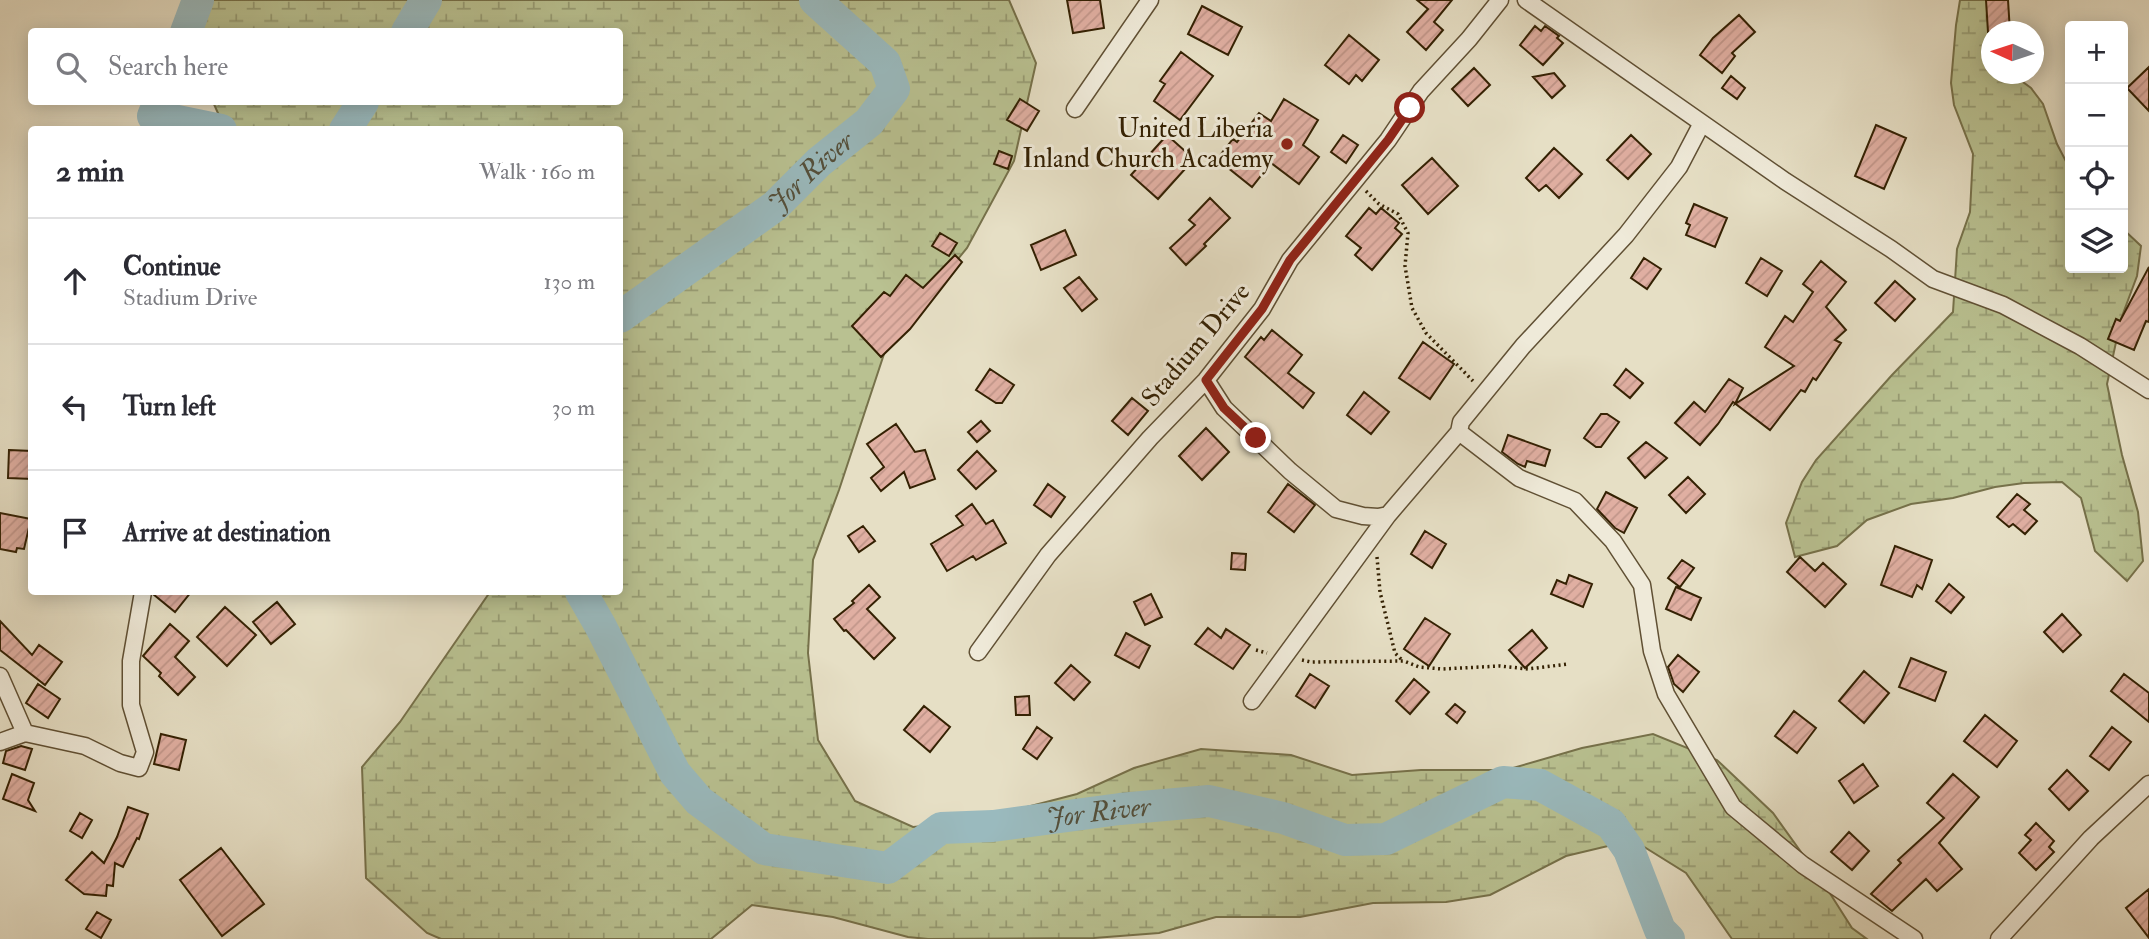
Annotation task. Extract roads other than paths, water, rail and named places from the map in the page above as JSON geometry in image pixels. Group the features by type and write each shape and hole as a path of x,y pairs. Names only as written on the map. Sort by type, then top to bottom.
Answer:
{"street":[{"path":"1075,109 1150,0"},
{"name":"Stadium Drive","path":"978,652 1048,555 1150,438 1206,380 1262,309 1290,260 1388,140 1421,91 1469,39 1500,0"},
{"path":"1526,0 1785,181 1933,279 2003,305 2080,346 2149,390"},
{"path":"1252,701 1374,533 1459,432 1461,422 1523,346 1626,235 1679,167 1702,123"},
{"path":"1206,380 1224,408 1290,471 1336,509 1363,516 1388,515"},
{"path":"1459,432 1519,478 1575,501 1613,541 1642,585 1652,650 1667,694 1732,807 1803,865 1914,939"},
{"path":"0,742 25,733 85,746 120,763 139,768 145,752 131,705 131,662 143,595"},
{"path":"0,676 25,733"},
{"path":"1999,939 2091,838 2149,784"}],"waterway":[{"name":"Jor River","path":"188,28 198,0"},
{"name":"Jor River","path":"409,28 426,0"},
{"name":"Jor River","path":"623,315 775,206 819,162 869,122 894,89 885,63 815,0"},
{"name":"Jor River","path":"158,105 153,116 202,126"},
{"name":"Jor River","path":"348,126 361,105"},
{"name":"Jor River","path":"583,595 675,773 699,801 764,849 888,868 941,828 993,826 1120,809 1209,801 1283,818 1345,840 1386,839 1503,782 1540,785 1611,824 1629,850 1660,930 1669,939"}],"place":[{"name":"United Liberia Inland Church Academy","path":"1287,144"}]}
